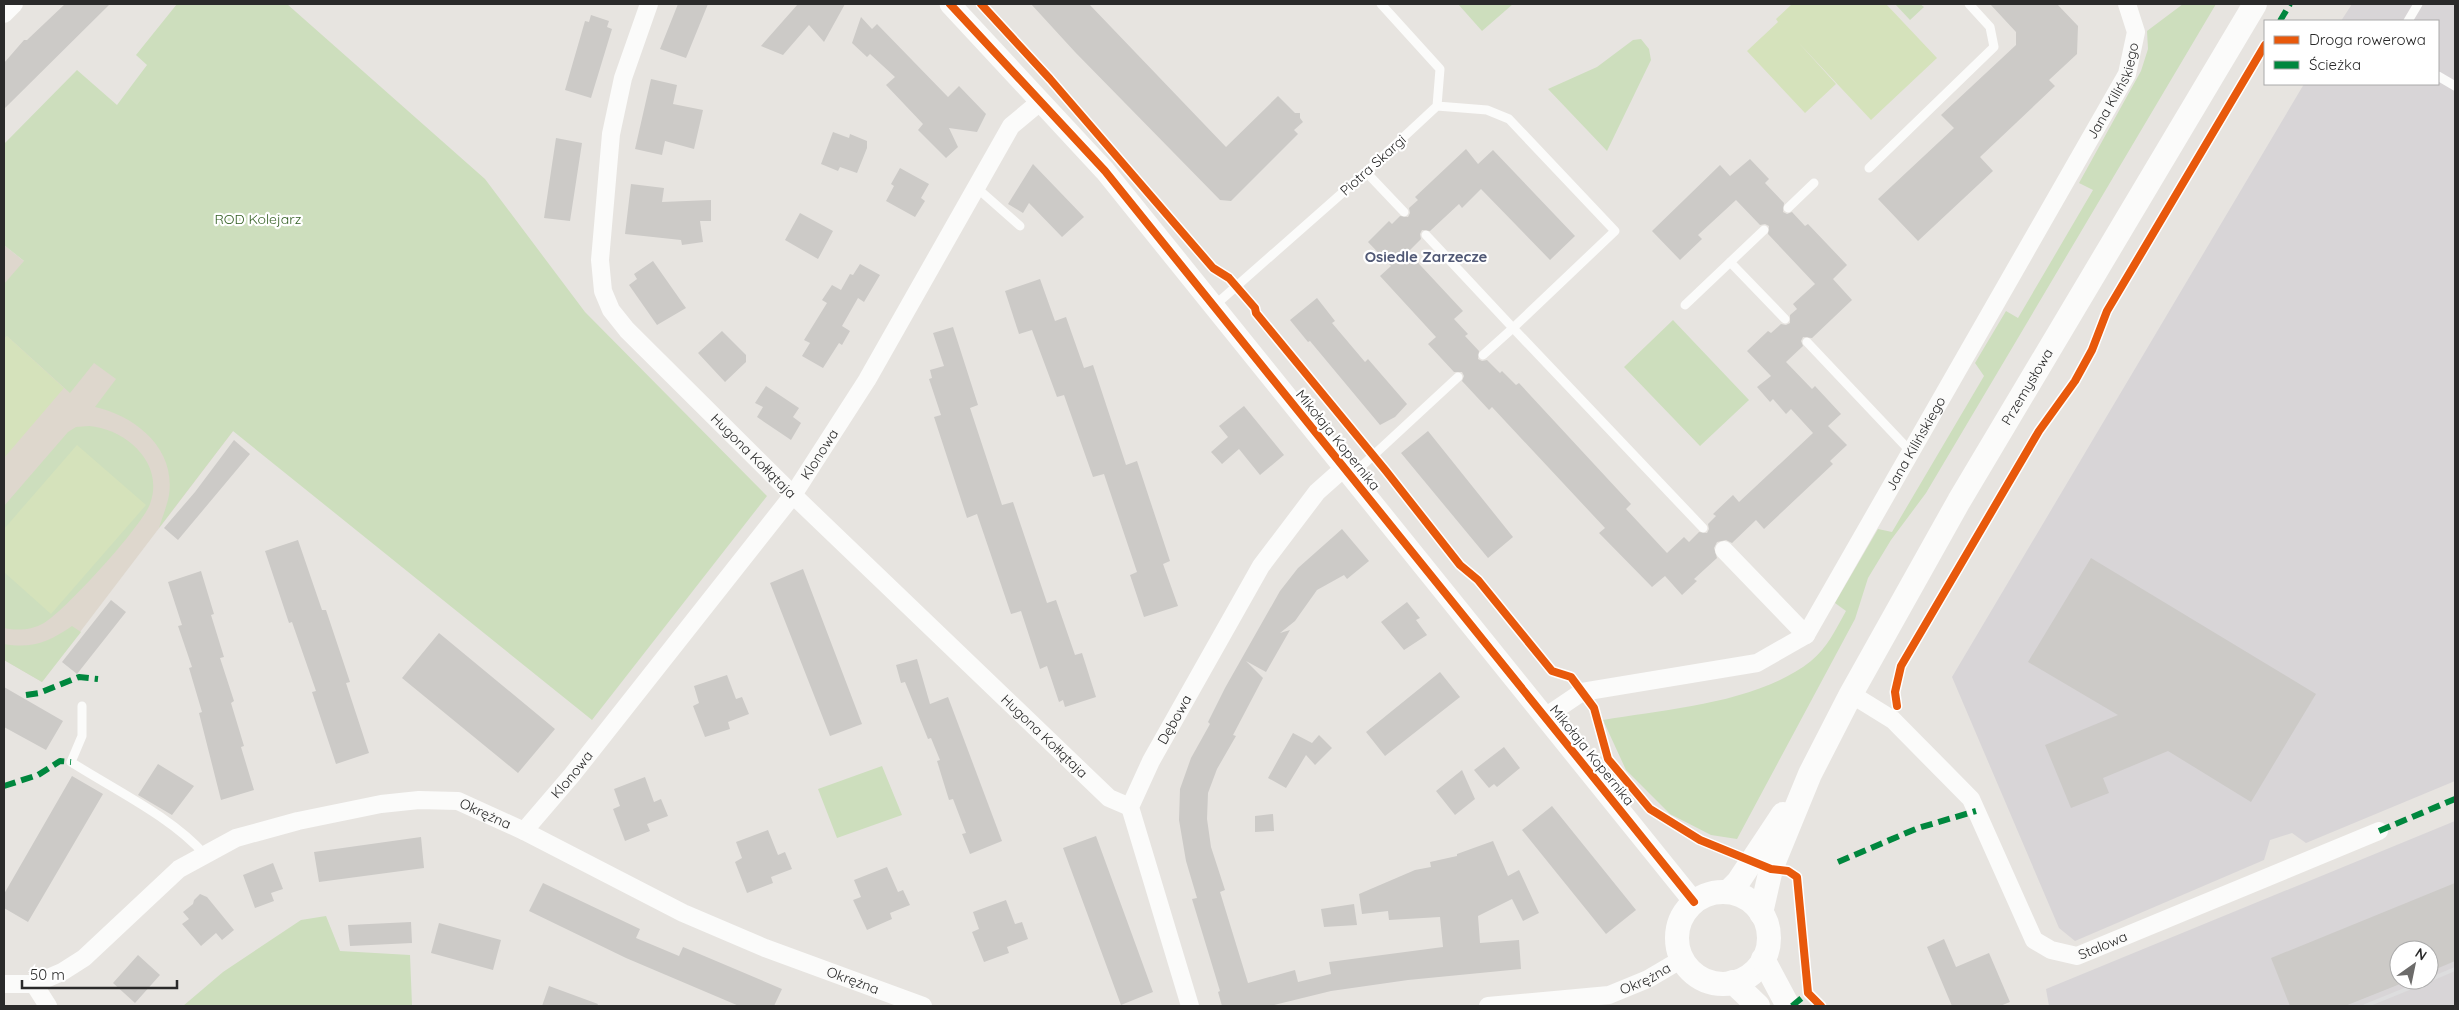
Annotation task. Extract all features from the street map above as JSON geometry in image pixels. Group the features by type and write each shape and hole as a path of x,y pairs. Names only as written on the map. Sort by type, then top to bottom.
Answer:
{"main road":[{"name":"Przemysłowa","path":"1761,913 1771,869 1810,774 1851,694 1959,501 2256,4"},
{"name":"Przemysłowa","path":"1728,892 1738,882 1810,774"},
{"path":"1715,892 1728,892 1745,897 1761,913 1768,931 1767,950 1764,959 1751,974 1733,982 1713,983 1688,967 1682,959 1678,949 1678,928 1681,918 1694,902 1715,892"},
{"path":"1764,959 1788,1006"},
{"path":"1733,982 1758,1006"}],"street":[{"path":"4,14 14,4"},
{"name":"Hugona Kołłątaja","path":"649,4 624,78 611,134 600,260 604,291 611,310 627,330 793,495 1109,798 1130,807"},
{"name":"Mikołaja Kopernika","path":"950,4 1105,171 1694,902"},
{"name":"Jana Kilińskiego","path":"1806,635 2127,74 2136,32 2127,4"},
{"name":"Klonowa","path":"524,831 572,774 793,495 867,380 1012,126 1041,101"},
{"name":"Dębowa","path":"1130,807 1151,761 1261,566 1317,492 1348,472"},
{"path":"1545,717 1582,692 1757,663 1806,635 1724,550"},
{"name":"Stalowa","path":"1851,694 1893,720 1971,799 2034,940 2052,950 2077,956 2379,831"},
{"name":"Okrężna","path":"4,984 34,984 62,972 84,958 179,870 236,838 298,821 381,804 419,800 458,801 524,831 683,913 766,948 923,1006"},
{"path":"1130,807 1190,1006"},
{"name":"Okrężna","path":"1488,1006 1609,995 1648,979 1682,959"},
{"path":"34,984 48,1006"}],"lane":[{"path":"1381,4 1440,69 1438,106 1487,110 1509,119 1615,231 1483,355"},
{"path":"1869,168 1994,47 1990,27 1969,4"},
{"path":"2409,20 2418,4"},
{"path":"2439,77 2455,86"},
{"name":"Piotra Skargi","path":"1214,306 1438,106"},
{"path":"1366,172 1404,212"},
{"path":"1788,208 1814,183"},
{"path":"977,188 1020,226"},
{"path":"1686,305 1764,230"},
{"path":"1426,235 1703,528"},
{"path":"1730,262 1786,320"},
{"path":"1807,342 1912,452"},
{"path":"1348,472 1458,377"},
{"path":"82,706 82,736 71,762 174,827 191,840 205,855"}],"shaded area":[{"path":"2352,4 2455,4 2455,781 2306,843 2292,833 2270,840 2264,860 2075,941 2059,928 1952,677 2303,85 2439,85 2439,20 2342,20"},
{"path":"4,245 233,431 42,682 4,660"},
{"path":"2455,821 2455,1006 2049,1006 2046,989"}],"green space":[{"name":"ROD Kolejarz","path":"177,4 287,4 485,179 585,312 767,496 592,720 233,431 159,528 169,495 169,478 166,463 159,449 138,426 110,411 95,407 116,379 94,363 70,393 7,336 4,339 4,284 24,261 4,245 4,144 77,70 117,105 147,65 136,55"},
{"path":"1458,4 1513,4 1482,31"},
{"path":"1792,4 1886,4 1937,58 1871,120 1797,41 1836,84 1805,113 1747,51 1778,22 1776,19"},
{"path":"1895,4 1920,4 1924,7 1910,20"},
{"path":"2183,4 2216,4 1926,493 1891,540 1868,578 1855,619 1737,839 1711,835 1670,814 1626,770 1603,720 1683,708 1739,695 1790,675 1811,661 1822,650 1846,611 1835,603 1878,529 1892,532 1984,376 1975,363 2006,311 2018,318 2093,190 2079,183 2141,71 2148,49 2147,31"},
{"path":"1641,39 1649,49 1651,60 1607,151 1548,89 1597,67 1633,40"},
{"path":"1673,320 1749,400 1700,446 1624,367"},
{"path":"7,336 64,388 4,458 4,339"},
{"path":"89,426 116,434 129,441 139,451 147,462 152,475 153,489 150,504 119,548 85,586 54,615 44,623 30,628 20,630 4,628 4,506 68,432 76,427"},
{"path":"77,445 146,505 51,614 4,572 4,529"},
{"path":"72,626 81,632 42,682 4,660 4,644 23,646 40,643"},
{"path":"882,766 902,815 837,838 818,789"},
{"path":"326,916 340,951 410,955 412,1006 183,1006 223,972 301,920"}],"building":[{"path":"65,4 110,4 4,109 4,63 24,40 27,40"},
{"path":"678,4 708,4 686,58 660,49"},
{"path":"798,4 845,4 824,42 809,25 783,55 761,46"},
{"path":"1031,4 1089,4 1226,147 1278,96 1295,113 1300,113 1300,118 1303,122 1294,130 1298,134 1231,201 1220,200 1075,52"},
{"path":"1990,4 2057,4 2078,26 2077,54 2049,80 2055,86 1980,157 1993,171 1918,241 1878,199 1954,128 1941,115 2016,45 2016,32"},
{"path":"591,15 609,21 607,27 612,29 591,98 565,90 585,21 589,22"},
{"path":"861,17 872,29 877,24 948,97 959,86 986,114 977,132 949,128 958,147 946,158 918,130 923,124 886,85 895,77 870,54 867,57 852,43"},
{"path":"651,79 677,85 673,104 703,110 694,149 665,141 662,155 635,149"},
{"path":"833,132 849,138 850,134 867,141 867,148 857,173 840,167 838,171 821,164"},
{"path":"556,138 582,143 570,221 544,218"},
{"path":"1466,149 1478,164 1493,150 1575,236 1550,260 1481,189 1462,208 1459,204 1430,231 1422,230 1420,234 1421,239 1408,252 1463,311 1454,319 1468,334 1465,336 1479,351 1478,359 1482,361 1487,360 1516,385 1519,383 1631,504 1626,509 1667,553 1684,537 1689,542 1699,532 1707,533 1709,529 1708,524 1716,516 1713,514 1733,495 1739,502 1813,433 1791,409 1786,414 1773,399 1770,402 1757,387 1771,376 1747,351 1768,331 1771,333 1781,324 1786,325 1790,323 1790,315 1797,309 1793,304 1815,284 1768,234 1769,226 1765,224 1760,225 1736,200 1698,235 1702,239 1680,260 1652,231 1720,165 1730,176 1750,159 1769,179 1765,183 1784,203 1783,212 1787,214 1792,212 1805,226 1808,224 1847,265 1833,279 1852,300 1812,338 1803,337 1801,341 1803,346 1786,362 1812,389 1815,386 1841,414 1828,426 1847,445 1830,461 1833,464 1764,529 1756,520 1732,543 1726,540 1717,542 1714,548 1717,558 1694,579 1697,581 1682,595 1665,576 1652,587 1599,533 1605,528 1492,407 1489,410 1462,381 1464,376 1462,372 1454,372 1428,344 1436,337 1380,276 1391,266 1368,242 1389,221 1392,224 1400,216 1408,217 1410,213 1409,208 1418,200 1415,197"},
{"path":"1033,164 1084,217 1062,237 1029,203 1023,213 1008,204"},
{"path":"900,168 929,184 921,198 925,201 915,217 886,201 894,186 891,184"},
{"path":"631,184 664,188 662,202 711,200 711,221 700,221 703,242 682,245 681,240 625,234"},
{"path":"800,213 833,231 818,259 785,240"},
{"path":"653,261 686,308 657,325 629,285 637,279 634,274"},
{"path":"860,264 880,275 864,302 858,298 842,326 850,331 842,345 839,343 823,368 802,356 810,343 804,340 827,303 822,300 832,285 841,290 850,274 853,275"},
{"path":"1040,279 1055,321 1066,317 1084,368 1093,365 1126,465 1137,461 1170,561 1163,564 1178,606 1144,617 1130,575 1137,572 1104,474 1093,477 1064,395 1057,397 1032,330 1019,334 1005,291"},
{"path":"1317,298 1335,321 1332,323 1365,362 1368,359 1407,404 1395,417 1380,425 1310,341 1308,342 1290,320"},
{"path":"953,327 978,405 970,408 1002,505 1013,502 1047,603 1056,600 1075,655 1082,653 1096,697 1065,707 1063,700 1059,702 1047,666 1040,669 1021,611 1011,614 977,514 967,518 934,417 941,415 929,379 932,378 930,370 944,366 933,333"},
{"path":"722,331 746,355 746,362 725,382 698,353"},
{"path":"766,386 799,408 793,417 801,423 791,440 757,417 763,407 755,403"},
{"path":"1244,406 1284,455 1260,475 1239,449 1222,464 1211,452 1228,437 1219,426"},
{"path":"1428,431 1513,537 1488,558 1401,453"},
{"path":"234,440 250,454 178,540 164,528 195,492"},
{"path":"1342,529 1369,561 1347,579 1344,575 1317,590 1295,621 1280,633 1290,630 1266,672 1246,661 1263,678 1233,735 1236,736 1217,769 1208,793 1207,819 1211,847 1225,890 1220,892 1248,983 1295,970 1298,982 1331,974 1329,962 1443,947 1440,917 1389,920 1388,911 1362,914 1359,894 1415,870 1431,867 1430,862 1457,856 1457,854 1493,841 1508,876 1519,870 1539,913 1523,921 1512,899 1478,916 1480,943 1519,940 1521,969 1408,980 1331,991 1270,1006 1222,1006 1218,992 1220,991 1192,899 1197,898 1186,861 1179,820 1180,789 1191,758 1210,724 1208,722 1225,688 1280,591 1298,568"},
{"path":"298,540 322,610 326,610 350,682 346,683 369,753 336,764 312,692 316,691 292,622 289,623 265,551"},
{"path":"2091,558 2316,694 2251,802 2168,751 2103,778 2109,793 2071,808 2045,745 2118,715 2028,662"},
{"path":"803,569 862,724 830,736 770,583"},
{"path":"201,571 214,614 211,615 224,657 220,658 234,701 231,703 244,746 241,747 254,790 221,800 199,713 202,712 189,668 192,667 178,626 182,625 168,582"},
{"path":"111,600 126,612 77,674 62,662"},
{"path":"1407,602 1420,618 1416,620 1427,635 1404,650 1381,622"},
{"path":"439,633 555,729 518,773 402,678"},
{"path":"917,659 930,704 948,697 1002,841 970,854 962,834 966,833 953,799 949,800 937,761 940,760 931,738 928,739 905,682 901,683 896,665"},
{"path":"1440,672 1460,697 1385,756 1366,732"},
{"path":"727,675 736,699 742,697 749,714 728,722 730,729 705,737 693,706 699,703 694,686"},
{"path":"4,687 63,721 46,750 4,727"},
{"path":"1293,733 1312,743 1319,735 1332,748 1315,765 1306,755 1286,788 1268,778"},
{"path":"1504,747 1520,768 1497,787 1494,784 1489,788 1474,770"},
{"path":"158,764 194,786 172,815 138,795"},
{"path":"1462,770 1475,799 1455,815 1436,791"},
{"path":"72,776 103,794 28,922 4,908 4,894"},
{"path":"645,777 654,802 661,799 668,816 647,824 650,831 625,841 613,809 620,806 614,789"},
{"path":"1552,806 1636,910 1606,934 1522,830"},
{"path":"1273,814 1274,831 1255,832 1255,816"},
{"path":"768,830 778,855 785,852 792,869 771,877 773,883 747,893 735,862 742,858 736,842"},
{"path":"1096,836 1153,992 1121,1005 1063,848"},
{"path":"421,837 424,868 319,882 314,852"},
{"path":"273,863 283,889 271,893 274,901 255,908 243,875"},
{"path":"887,867 898,892 903,890 910,905 890,913 892,919 867,930 853,900 861,897 854,880"},
{"path":"543,883 640,929 636,938 679,956 683,947 782,989 774,1006 739,1006 626,958 529,911"},
{"path":"2455,883 2455,961 2439,968 2439,940 2389,940 2389,988 2345,1006 2290,1006 2271,958"},
{"path":"200,894 207,897 234,930 222,940 216,933 201,946 182,924 189,919 183,912 193,904"},
{"path":"1006,900 1015,924 1022,922 1028,939 1007,947 1009,953 984,962 972,932 979,929 973,912"},
{"path":"1354,904 1357,925 1324,927 1321,909"},
{"path":"411,922 412,943 350,946 348,925"},
{"path":"439,923 501,940 493,970 431,953"},
{"path":"1944,939 1956,967 1989,953 2010,1002 2000,1006 1952,1006 1927,947"},
{"path":"138,955 160,975 135,1003 113,983"},
{"path":"549,986 598,1004 597,1006 542,1006"}],"railway":[{"path":"2439,976 2455,969"},
{"path":"2365,1006 2404,990"}],"marked path":[{"path":"2281,20 2290,4"},
{"path":"26,695 39,693 79,677 98,679"},
{"path":"4,786 38,775 60,761 71,762"},
{"path":"2379,831 2455,799"},
{"path":"1838,862 1918,828 1976,811"},
{"path":"1792,1006 1808,993 1811,996"}],"cycle path":[{"path":"950,4 1105,171 1694,902"},
{"path":"981,4 1050,79 1213,268 1229,278 1255,308 1256,313 1386,471 1460,565 1478,580 1552,671 1571,677 1594,708 1608,759 1650,809 1700,840 1771,869 1788,871 1797,877 1808,993 1821,1006"},
{"path":"1897,706 1895,692 1901,666 2039,431 2075,381 2092,350 2107,311 2264,47"}],"district":[{"name":"Osiedle Zarzecze","path":"1426,257"}]}
